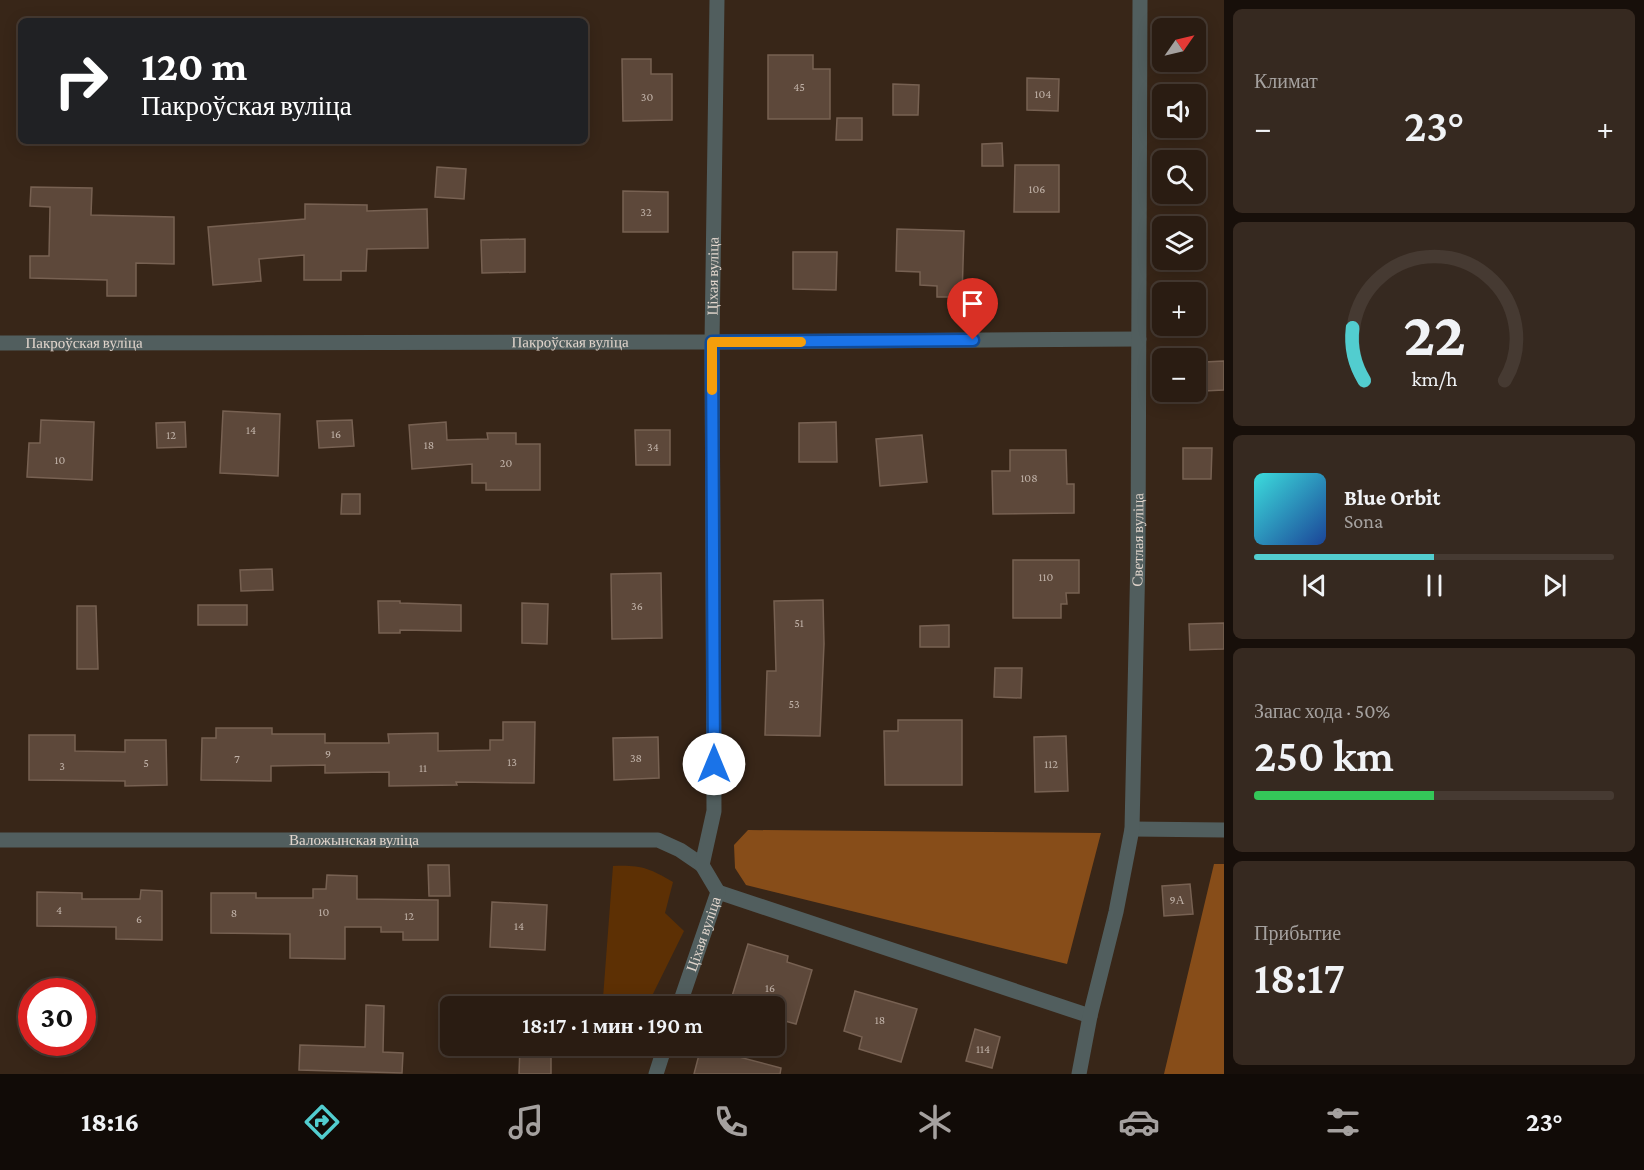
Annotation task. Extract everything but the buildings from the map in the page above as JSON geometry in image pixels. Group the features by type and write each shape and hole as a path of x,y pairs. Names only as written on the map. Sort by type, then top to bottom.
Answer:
{"street":[{"name":"Ціхая вуліца","path":"682,996 718,892 702,865 714,811 712,342 717,0"},
{"name":"Светлая вуліца","path":"1079,1074 1090,1016 1116,912 1132,829 1140,339 1140,0"},
{"name":"Пакроўская вуліца","path":"0,343 1140,339"},
{"path":"1132,829 1224,830"},
{"name":"Валожынская вуліца","path":"0,840 658,840 680,850 702,865"},
{"path":"718,892 1090,1016"},
{"path":"656,1074 662,1056"}],"shaded area":[{"path":"748,830 1101,833 1067,964 746,885 735,868 734,845"},
{"path":"1214,864 1224,864 1224,1074 1164,1074"},
{"path":"613,866 644,868 673,882 665,913 684,931 652,996 603,996"}],"slow traffic":[{"path":"712,390 712,342 801,342"}],"route":[{"path":"714,764 712,342 973,340"}]}
